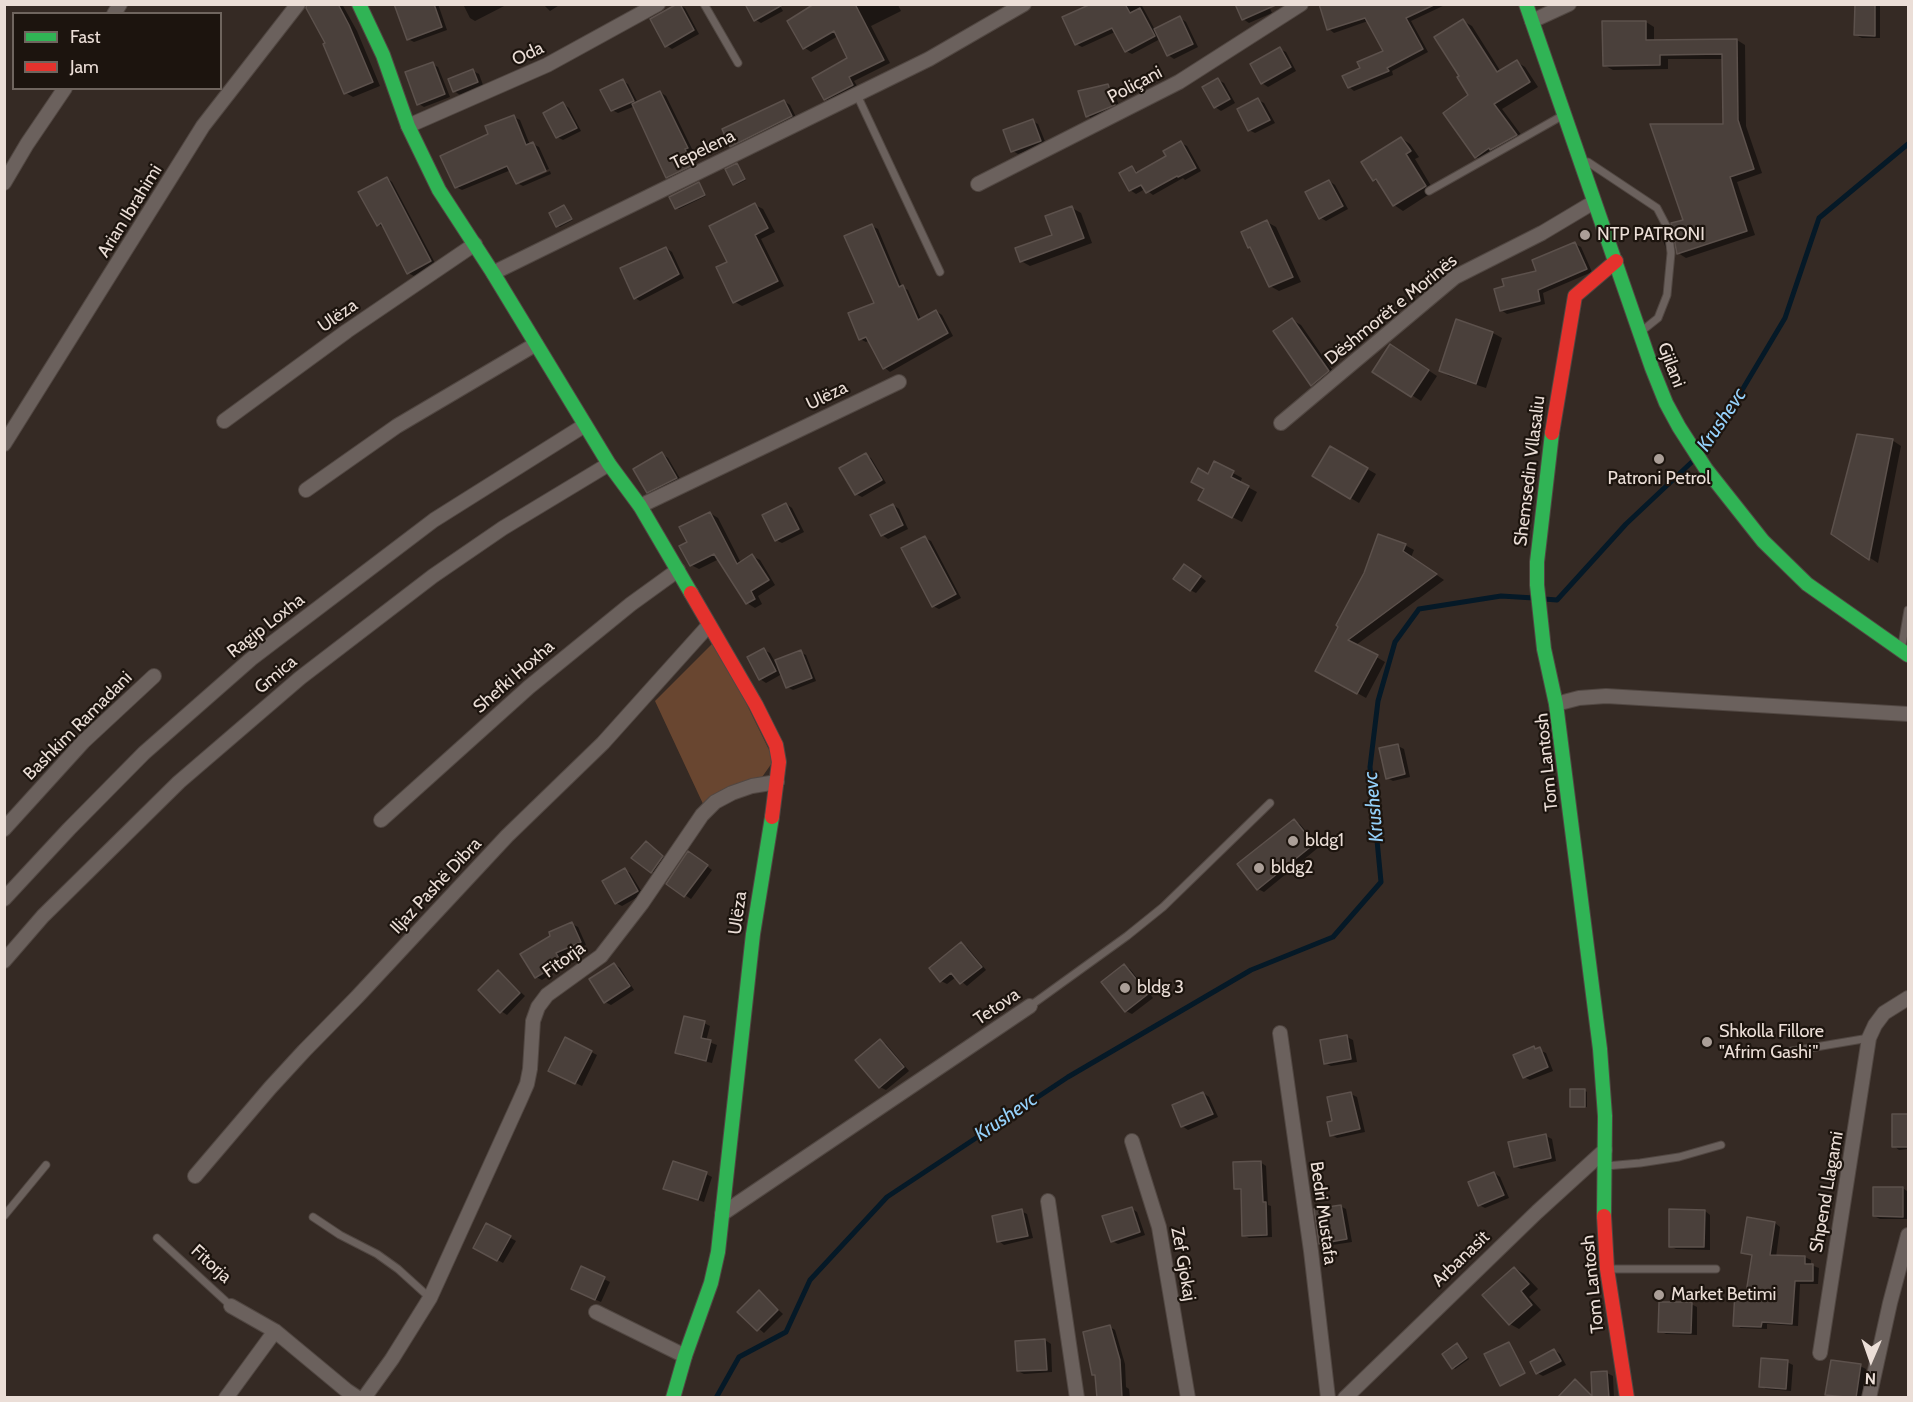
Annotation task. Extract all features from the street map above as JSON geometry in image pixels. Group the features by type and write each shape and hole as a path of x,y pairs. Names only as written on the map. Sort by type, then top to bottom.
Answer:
{"street":[{"name":"Arian Ibrahimi","path":"4,444 203,126 298,4"},
{"name":"Ulëza","path":"359,4 383,55 408,126 439,190 493,273 609,464 640,506 770,729 776,745 779,762 777,782 753,934 735,1115 718,1252 711,1284 685,1356 673,1398"},
{"name":"Oda","path":"408,126 547,65 658,4"},
{"name":"Tepelena","path":"493,273 929,59 1024,4"},
{"name":"Poliçani","path":"978,184 1179,82 1301,4"},
{"name":"Gjilani","path":"1526,4 1640,333 1666,403 1679,427 1706,469 1763,541 1807,584 1905,653"},
{"path":"1532,21 1569,4"},
{"path":"4,183 64,90"},
{"name":"Dëshmorët e Morinës","path":"1281,423 1455,278 1542,233 1594,202"},
{"name":"Ulëza","path":"224,422 347,331 475,244"},
{"name":"Shemsedin Vllasaliu","path":"1556,704 1539,610 1537,585 1537,552 1548,456 1575,296 1616,261"},
{"path":"306,490 397,426 536,344"},
{"name":"Ulëza","path":"640,506 899,382"},
{"name":"Ragip Loxha","path":"4,899 144,753 251,659 434,520 585,425"},
{"name":"Gmica","path":"4,961 43,916 179,782 300,678 433,576 503,528 609,464"},
{"name":"Shefki Hoxha","path":"381,820 529,687 678,570"},
{"name":"Iljaz Pashë Dibra","path":"195,1176 304,1051 507,836 603,742 709,624"},
{"name":"Bashkim Ramadani","path":"4,829 83,742 154,675"},
{"name":"Tom Lantosh","path":"1626,1398 1607,1269 1604,1216 1604,1085 1556,704 1579,698 1606,696 1908,714"},
{"name":"Fitorja","path":"364,1398 392,1359 430,1298 527,1084 533,1021 538,1007 547,995 601,956 642,903 702,816 715,802 752,786 777,782"},
{"name":"Shpend Llagami","path":"1820,1353 1869,1038 1884,1013 1908,998"},
{"name":"Tetova","path":"722,1214 1030,1006"},
{"name":"Bedri Mustafa","path":"1280,1033 1311,1251 1328,1398"},
{"name":"Zef Gjokaj","path":"1132,1141 1159,1227 1188,1398"},
{"name":"Arbanasit","path":"1345,1398 1537,1212 1605,1150"},
{"path":"1048,1201 1077,1398"},
{"path":"1869,1398 1908,1235"},
{"name":"Fitorja","path":"231,1306 275,1330 358,1398"},
{"path":"596,1312 685,1356"},
{"path":"226,1398 275,1330"}],"lane":[{"path":"704,4 738,63"},
{"path":"857,95 940,272"},
{"path":"1430,191 1564,115"},
{"path":"1578,156 1657,208 1668,229 1671,253 1667,295 1658,318 1640,333"},
{"path":"1905,653 1908,610"},
{"name":"Tetova","path":"1030,1006 1163,907 1270,803"},
{"path":"1786,1052 1869,1038"},
{"path":"1605,1166 1679,1156 1721,1145"},
{"path":"4,1216 46,1165"},
{"path":"313,1217 377,1254 398,1269 430,1298"},
{"name":"Fitorja","path":"157,1238 231,1306"},
{"path":"1607,1269 1716,1269"}],"shaded area":[{"path":"713,643 725,660 774,760 760,780 742,786 730,786 704,806 655,701"}],"building":[{"path":"307,4 338,4 373,82 344,94 323,44 325,43 306,8"},
{"path":"394,4 434,4 442,27 407,40"},
{"path":"680,4 694,30 665,47 650,19"},
{"path":"745,4 784,4 754,21"},
{"path":"814,4 855,4 884,60 849,77 853,85 824,100 812,78 847,58 834,31 803,49 787,21"},
{"path":"1091,4 1125,4 1130,13 1140,8 1155,36 1125,52 1112,28 1075,45 1062,17"},
{"path":"1235,4 1278,4 1242,20"},
{"path":"1319,4 1436,4 1406,18 1423,49 1387,68 1389,71 1348,88 1342,76 1360,68 1357,62 1383,51 1365,18 1327,30"},
{"path":"1855,4 1875,4 1875,36 1854,35"},
{"path":"1180,16 1193,44 1167,56 1154,29"},
{"path":"1463,19 1497,72 1517,60 1530,82 1494,104 1517,135 1490,150 1489,148 1475,158 1443,113 1468,95 1457,77 1459,76 1434,37"},
{"path":"1602,21 1646,21 1646,40 1737,39 1738,120 1754,169 1730,177 1747,231 1677,254 1671,223 1683,220 1650,124 1723,124 1722,54 1660,55 1660,65 1603,66"},
{"path":"1280,47 1291,67 1261,84 1250,64"},
{"path":"433,62 445,94 417,105 405,72"},
{"path":"473,69 478,82 453,92 448,79"},
{"path":"1218,78 1230,99 1214,108 1202,87"},
{"path":"623,79 634,101 611,111 600,90"},
{"path":"1108,84 1115,105 1086,117 1078,91"},
{"path":"660,91 688,148 685,149 691,161 689,162 691,166 666,178 632,104"},
{"path":"1258,98 1270,120 1248,131 1237,109"},
{"path":"784,100 792,116 730,147 722,129"},
{"path":"563,102 577,128 556,138 543,113"},
{"path":"514,115 526,145 533,142 546,171 516,184 507,166 455,188 440,156 488,134 485,126"},
{"path":"1033,119 1041,141 1011,152 1003,130"},
{"path":"1401,137 1411,151 1406,154 1426,186 1393,206 1376,179 1373,181 1361,162"},
{"path":"1181,141 1196,168 1146,193 1141,185 1129,191 1119,173 1132,166 1136,173 1166,156 1163,151"},
{"path":"737,163 745,179 733,185 725,169"},
{"path":"387,177 431,261 407,274 381,223 377,226 358,192"},
{"path":"1329,180 1343,206 1319,219 1305,192"},
{"path":"699,182 705,195 675,209 669,197"},
{"path":"755,203 768,228 755,235 778,281 733,303 716,267 727,262 709,226"},
{"path":"564,205 572,219 556,227 549,213"},
{"path":"1072,206 1084,238 1020,262 1015,248 1052,235 1045,216"},
{"path":"1267,220 1293,277 1269,287 1241,232"},
{"path":"872,224 899,287 903,285 918,320 936,310 948,333 883,369 866,337 859,340 848,313 874,303 844,236"},
{"path":"1575,242 1587,269 1538,290 1540,301 1500,311 1494,289 1504,286 1502,279 1536,271 1532,260"},
{"path":"666,247 679,274 634,299 620,268"},
{"path":"1292,318 1329,371 1311,386 1273,331"},
{"path":"1456,319 1493,332 1476,384 1439,371"},
{"path":"1390,344 1429,370 1411,397 1372,372"},
{"path":"1857,434 1893,439 1869,560 1831,534"},
{"path":"1330,446 1368,468 1350,499 1312,476"},
{"path":"662,452 677,478 647,493 633,469"},
{"path":"866,453 882,480 855,495 839,468"},
{"path":"1214,461 1234,471 1231,477 1249,486 1232,518 1198,500 1204,489 1191,482 1198,468 1208,474"},
{"path":"786,503 799,529 775,541 762,515"},
{"path":"893,504 903,525 881,536 870,515"},
{"path":"710,512 737,564 752,554 769,580 751,591 755,599 746,604 714,554 690,566 679,546 687,542 679,527"},
{"path":"1378,534 1406,544 1403,551 1437,574 1348,640 1378,655 1357,694 1315,671 1364,573"},
{"path":"925,536 956,594 932,607 901,548"},
{"path":"1184,564 1201,576 1190,591 1173,579"},
{"path":"764,648 776,671 759,680 747,657"},
{"path":"801,650 812,678 786,688 775,660"},
{"path":"1398,744 1405,774 1386,779 1379,748"},
{"path":"1294,819 1314,844 1257,890 1237,864"},
{"path":"646,841 663,856 651,873 631,858"},
{"path":"688,851 708,865 684,897 666,884"},
{"path":"625,868 638,891 615,904 602,881"},
{"path":"572,922 581,942 556,953 561,962 535,978 520,954 550,936 549,932"},
{"path":"961,942 982,967 960,984 951,973 940,982 929,968"},
{"path":"614,963 630,986 604,1003 589,979"},
{"name":"bldg 3","path":"1124,964 1148,994 1125,1012 1101,982"},
{"path":"498,970 520,993 500,1013 478,990"},
{"path":"684,1016 705,1021 701,1038 711,1040 706,1061 675,1053"},
{"path":"1347,1035 1351,1059 1324,1064 1320,1040"},
{"path":"565,1037 592,1051 575,1084 548,1071"},
{"path":"880,1039 904,1067 879,1088 855,1060"},
{"path":"1534,1046 1535,1049 1540,1047 1548,1067 1523,1078 1513,1055"},
{"path":"1570,1089 1585,1089 1585,1107 1570,1107"},
{"path":"1203,1092 1213,1114 1181,1127 1172,1105"},
{"path":"1351,1092 1360,1129 1330,1136 1327,1122 1332,1121 1327,1097"},
{"path":"1892,1114 1908,1114 1908,1147 1892,1147"},
{"path":"1546,1134 1551,1158 1514,1167 1508,1142"},
{"path":"673,1161 707,1172 698,1200 663,1189"},
{"path":"1261,1161 1267,1235 1242,1236 1241,1189 1234,1189 1233,1162"},
{"path":"1494,1172 1504,1195 1478,1206 1468,1182"},
{"path":"1873,1187 1903,1187 1903,1217 1873,1216"},
{"path":"1341,1205 1347,1239 1319,1244 1314,1209"},
{"path":"1132,1207 1140,1232 1111,1242 1102,1216"},
{"path":"1022,1209 1028,1236 997,1242 992,1216"},
{"path":"1669,1209 1705,1210 1704,1247 1669,1247"},
{"path":"1747,1217 1775,1222 1770,1255 1805,1256 1805,1264 1813,1264 1813,1281 1795,1281 1792,1324 1762,1322 1761,1327 1733,1326 1735,1292 1746,1293 1752,1255 1741,1253"},
{"path":"486,1223 511,1236 497,1261 473,1248"},
{"path":"581,1266 605,1277 595,1300 571,1289"},
{"path":"1514,1267 1529,1284 1521,1291 1532,1305 1509,1325 1482,1295"},
{"path":"759,1290 778,1310 757,1331 737,1312"},
{"path":"1659,1302 1692,1302 1691,1333 1658,1332"},
{"path":"1110,1325 1120,1360 1122,1398 1097,1398 1095,1375 1092,1375 1083,1332"},
{"path":"1045,1339 1047,1370 1017,1371 1015,1341"},
{"path":"1509,1342 1525,1373 1500,1386 1484,1354"},
{"path":"1457,1343 1467,1358 1452,1369 1442,1354"},
{"path":"1554,1349 1561,1361 1536,1374 1530,1362"},
{"path":"1761,1358 1788,1360 1786,1389 1759,1387"},
{"path":"1831,1360 1861,1364 1856,1398 1825,1395"},
{"path":"1607,1371 1609,1398 1557,1398 1575,1379 1592,1396 1591,1372"}],"waterway":[{"name":"Krushevc","path":"1702,451 1710,444 1785,318 1819,218 1908,144"},
{"name":"Krushevc","path":"1544,599 1557,600 1626,524 1694,460"},
{"name":"Krushevc","path":"716,1398 739,1357 786,1332 810,1280 887,1197 1068,1077 1251,970 1333,937 1381,882 1370,767 1378,701 1395,642 1419,609 1501,596 1534,598"}],"traffic: fast":[{"path":"359,4 383,55 408,126 439,190 493,273 609,464 640,506 691,593"},
{"path":"1526,4 1652,368 1666,403 1679,427 1706,469 1763,541 1807,584 1908,655"},
{"path":"1552,433 1537,562 1537,585 1544,649 1556,704 1600,1049 1605,1116 1604,1216"},
{"path":"673,1398 711,1283 718,1252 753,934 772,817"}],"traffic: jam":[{"path":"1552,433 1575,296 1616,261"},
{"path":"691,593 756,705 776,745 779,762 772,817"},
{"path":"1604,1216 1607,1269 1627,1398"}],"place":[{"name":"NTP PATRONI","path":"1585,235"},
{"name":"Patroni Petrol","path":"1659,459"},
{"name":"bldg1","path":"1293,841"},
{"name":"bldg2","path":"1259,868"},
{"name":"bldg 3","path":"1125,988"},
{"name":"Shkolla Fillore \"Afrim Gashi\"","path":"1707,1042"},
{"name":"Market Betimi","path":"1659,1295"}]}
